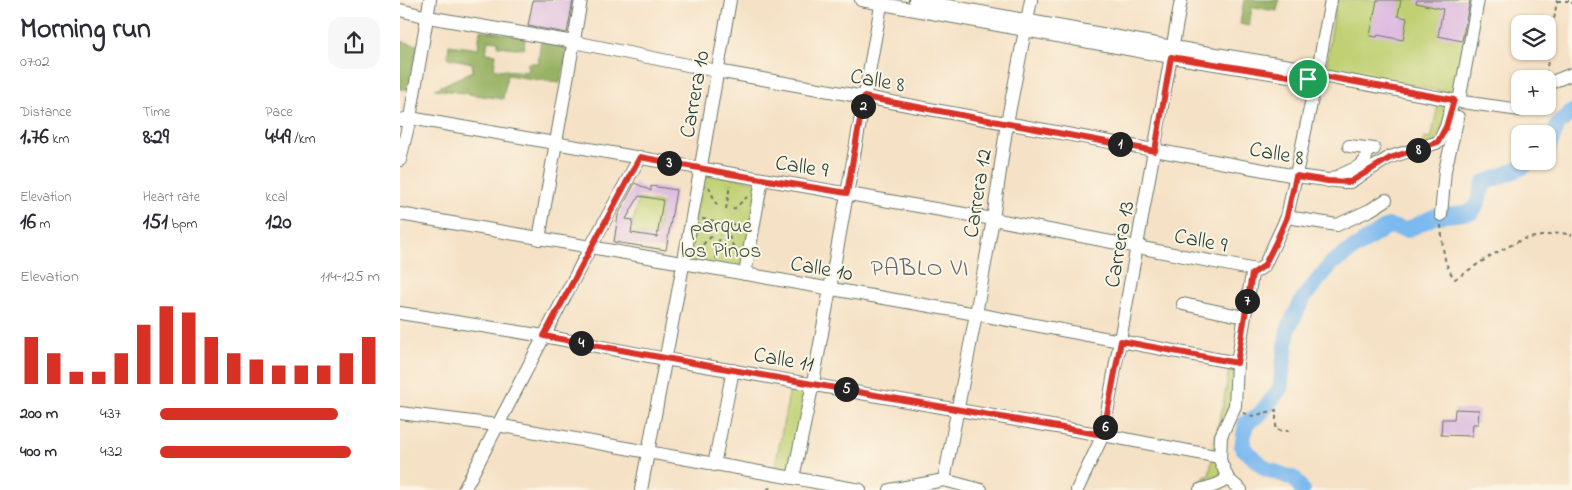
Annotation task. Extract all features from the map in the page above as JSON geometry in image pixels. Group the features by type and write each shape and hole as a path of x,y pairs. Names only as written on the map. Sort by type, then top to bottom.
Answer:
{"street":[{"path":"400,160 405,119 428,17 430,0"},
{"path":"539,239 581,0"},
{"name":"Carrera 10","path":"641,490 730,0"},
{"path":"861,0 1026,25 1172,52 1309,69 1317,75 1458,101 1511,106"},
{"path":"915,0 1026,25"},
{"name":"Carrera 12","path":"944,480 976,314 993,219 1007,123 1031,0"},
{"name":"Carrera 13","path":"1077,490 1103,435 1181,0"},
{"path":"1241,490 1228,479 1220,458 1221,436 1235,405 1237,363 1252,274 1264,266 1287,217 1331,0"},
{"path":"1441,215 1445,170 1478,0"},
{"path":"793,478 813,383 882,2"},
{"name":"Calle 8","path":"400,10 428,17 574,42 717,71 1328,181 1350,182 1390,158 1438,142 1458,101"},
{"path":"1556,80 1572,74"},
{"name":"Calle 9","path":"405,119 847,193 1256,270"},
{"path":"1328,181 1360,166 1371,149 1349,146"},
{"path":"464,490 590,248 640,157"},
{"path":"746,274 762,179"},
{"path":"1287,217 1337,226 1386,200"},
{"name":"Calle 10","path":"400,214 976,314 1237,363"},
{"path":"1182,304 1244,316"},
{"name":"Calle 11","path":"400,313 813,383 1220,458"},
{"path":"714,465 733,370"},
{"path":"400,413 497,425 860,490"},
{"path":"1200,490 1228,479"},
{"path":"890,490 944,480 981,490"}],"path":[{"path":"1546,70 1557,0 1572,2 1572,4"},
{"path":"726,209 731,174"},
{"path":"708,184 718,208"},
{"path":"1441,215 1443,249 1448,271 1455,279 1492,255 1523,239 1561,233 1572,235"},
{"path":"692,217 716,221"},
{"path":"696,252 714,234"},
{"path":"715,269 720,235"},
{"path":"1235,405 1239,412 1253,416 1276,410 1276,430 1289,431"}],"green space":[{"path":"1244,0 1279,0 1277,11 1252,7 1249,26 1240,24"},
{"path":"1336,0 1475,0 1456,94 1326,69"},
{"path":"480,30 525,37 524,49 498,46 498,41 488,40 486,53 496,54 494,69 527,72 528,63 538,63 541,39 569,45 560,83 507,75 503,99 435,89 473,71 472,63 448,58 449,45 478,49"},
{"path":"400,41 418,45 411,89 400,89"},
{"path":"1439,100 1451,102 1437,141 1420,147 1424,138 1431,139"},
{"name":"parque los Pinos","path":"704,173 759,182 744,272 687,262"},
{"path":"638,199 663,203 656,237 631,233"},
{"path":"1229,370 1235,371 1233,407 1219,436 1223,477 1197,489 1198,481 1204,480 1204,476 1209,476"},
{"path":"791,383 808,386 791,476 774,473"}],"building":[{"path":"533,0 573,0 567,33 528,26"},
{"path":"1377,0 1401,0 1398,16 1407,18 1403,40 1378,35 1377,37 1370,36"},
{"path":"1417,0 1470,0 1462,41 1438,36 1443,9 1416,3"},
{"path":"635,183 651,191 651,186 676,190 666,250 614,242 618,215","holes":["639,196 663,200 657,237 631,233 633,220 626,219"]},
{"path":"1455,409 1479,410 1478,424 1473,424 1472,436 1441,435 1442,419 1454,419"}],"waterway":[{"path":"1556,129 1558,124 1572,112"},
{"path":"1302,490 1295,479 1266,469 1242,447 1246,423 1260,414 1280,389 1288,329 1304,297 1332,263 1388,226 1407,230 1436,216 1472,212 1477,204 1484,183 1516,170"}],"district":[{"name":"PABLO VI","path":"920,267"}],"route":[{"path":"1171,57 1308,79 1317,75 1454,100 1446,127 1438,142 1390,158 1350,182 1296,176 1287,217 1276,242 1264,266 1252,274 1237,363 1121,341 1103,435 544,336 640,157 847,193 864,97 1155,151 1171,57"}]}
